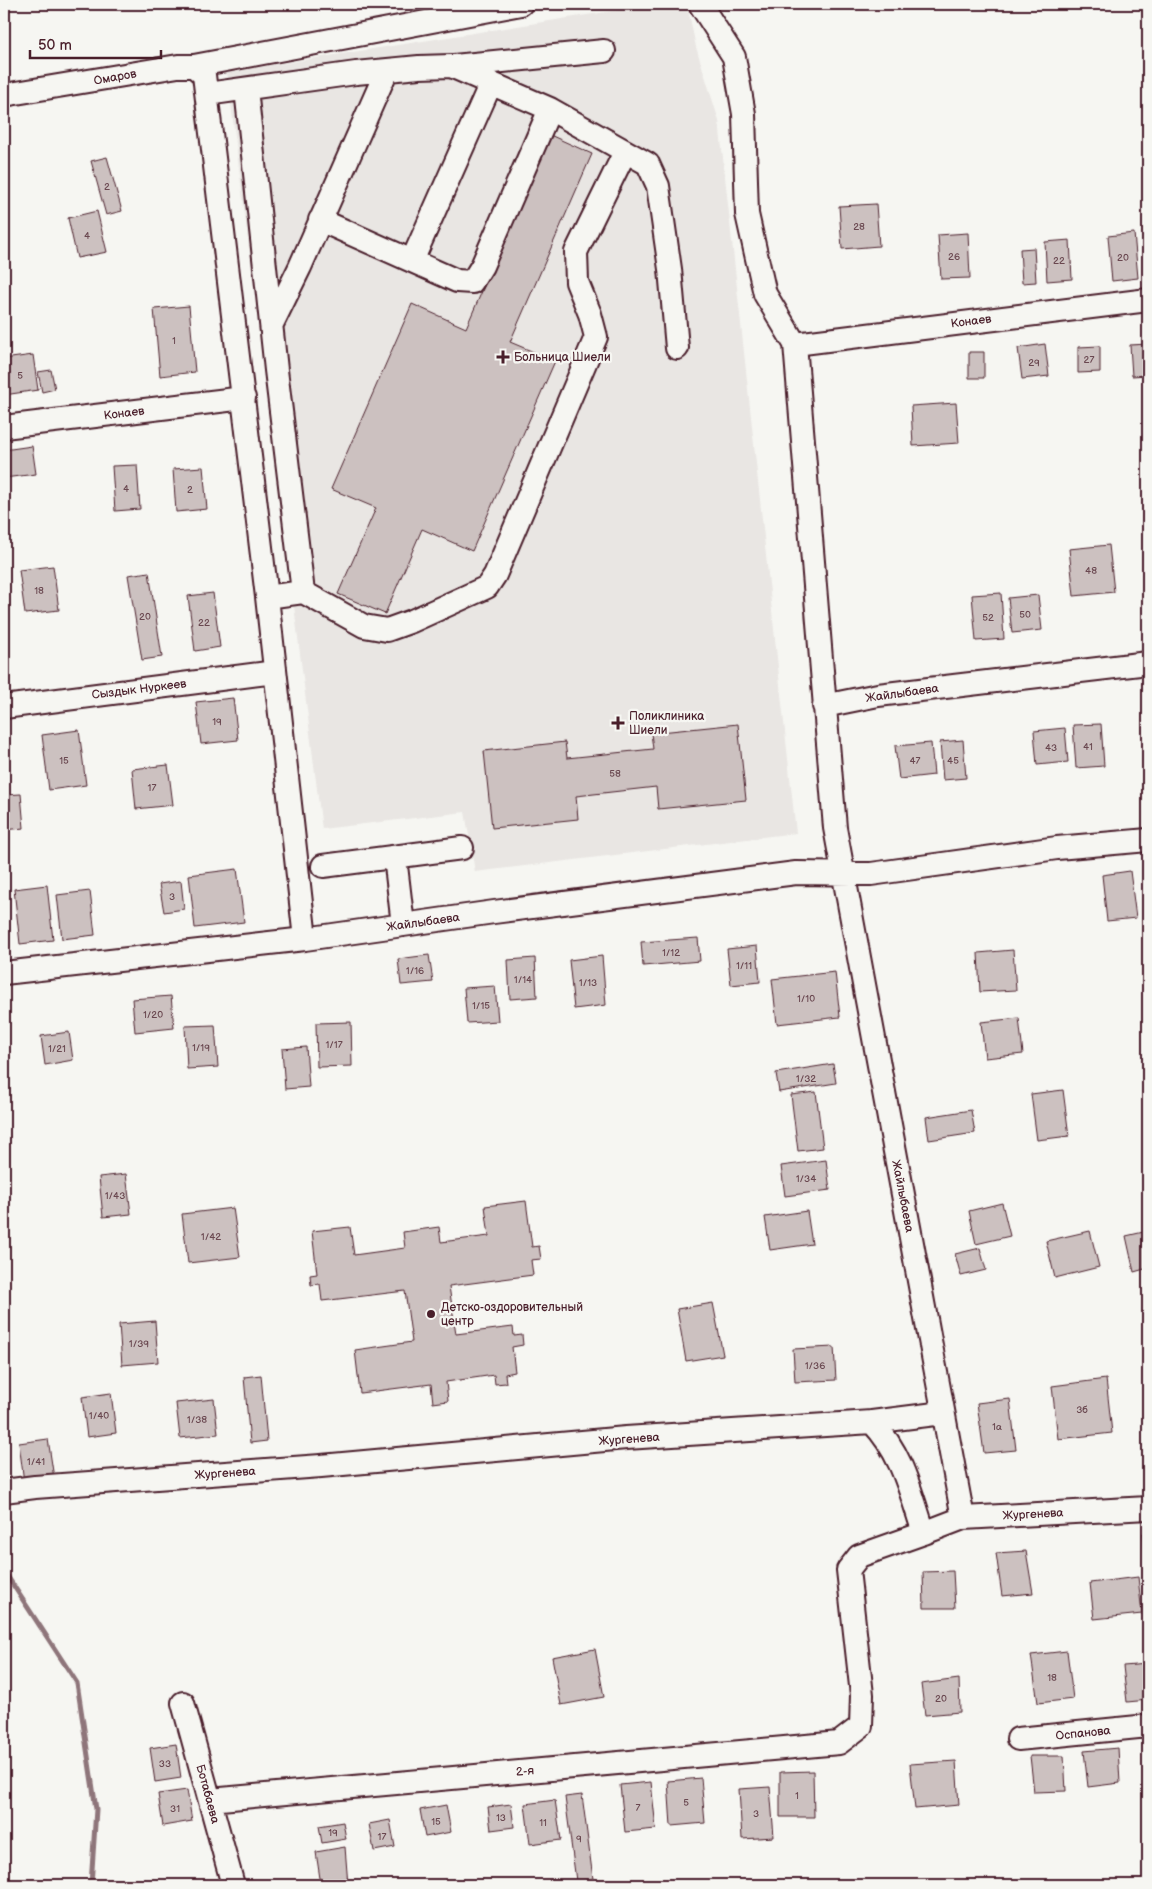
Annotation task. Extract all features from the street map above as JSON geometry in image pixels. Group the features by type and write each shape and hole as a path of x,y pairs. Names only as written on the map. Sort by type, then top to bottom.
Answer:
{"street":[{"name":"Омаров","path":"4,95 178,66 194,66 520,4"},
{"path":"700,4 734,56 744,114 747,214 765,294 795,344 824,706"},
{"path":"207,94 387,70 451,66 604,51"},
{"path":"194,66 204,75 207,94 244,398 305,939"},
{"path":"451,66 550,110 648,164 658,186 670,269 678,348"},
{"path":"272,324 300,267 387,70"},
{"path":"412,261 491,83"},
{"path":"246,89 303,592"},
{"path":"320,220 457,281 472,282 482,266 550,110"},
{"path":"267,597 303,592 364,626 387,630 412,621 487,587 495,574 596,337 578,282 576,252 625,152"},
{"name":"Конаев","path":"795,344 1148,300"},
{"name":"Конаев","path":"4,427 244,398"},
{"name":"Жайлыбаева","path":"963,1518 835,828 824,706 878,695 1148,663"},
{"name":"Сыздык Нуркеев","path":"4,706 275,672"},
{"path":"843,874 871,874 1056,848 1148,840"},
{"path":"323,866 462,848"},
{"path":"395,857 403,925"},
{"name":"Жайлыбаева","path":"4,973 305,939 796,872 843,874"},
{"name":"Жургенева","path":"4,1491 321,1466 626,1438 872,1422 944,1413"},
{"path":"872,1422 885,1436 899,1460 924,1533"},
{"name":"Жургенева","path":"839,1743 860,1726 862,1696 848,1570 858,1556 963,1518 1148,1508"},
{"name":"Ботабаева","path":"183,1703 233,1885"},
{"name":"Оспанова","path":"1018,1739 1148,1726"},
{"name":"2-я","path":"210,1800 839,1743"}],"shaded area":[{"name":"Больница Шиели","path":"656,4 687,4 696,47 719,121 796,833 475,872 465,812 322,829 227,72"}],"building":[{"name":"Больница Шиели","path":"550,135 592,154 510,342 555,361 472,551 422,529 385,614 338,594 376,508 331,489 412,304 466,328"},
{"path":"107,157 122,211 106,215 91,161"},
{"path":"876,204 879,246 842,249 839,206"},
{"path":"97,211 107,252 77,258 68,218"},
{"path":"968,233 970,278 941,279 938,235"},
{"path":"1134,233 1138,278 1112,281 1108,236"},
{"path":"1070,240 1072,279 1047,281 1045,242"},
{"path":"1034,248 1036,282 1022,283 1020,249"},
{"path":"189,306 195,372 160,376 154,309"},
{"path":"1045,344 1049,376 1022,379 1018,348"},
{"path":"1148,344 1148,375 1132,376 1130,345"},
{"path":"1100,346 1100,372 1078,373 1078,347"},
{"path":"969,352 984,352 984,378 969,378"},
{"path":"33,355 38,390 4,395 4,359"},
{"path":"51,370 55,389 42,392 38,372"},
{"path":"956,403 959,443 913,446 911,406"},
{"path":"32,446 36,474 4,478 4,450"},
{"path":"137,465 140,509 115,511 112,466"},
{"path":"203,467 207,509 176,512 173,469"},
{"path":"1109,545 1114,592 1074,596 1069,549"},
{"path":"53,566 59,610 25,614 19,570"},
{"path":"149,572 162,657 142,660 128,575"},
{"path":"213,593 220,647 195,651 188,596"},
{"path":"1001,593 1004,639 976,641 972,595"},
{"path":"1038,595 1042,630 1012,633 1008,598"},
{"path":"233,698 238,740 201,744 196,702"},
{"name":"Поликлиника Шиели","path":"738,724 746,800 658,809 656,787 576,796 578,819 492,828 484,751 565,742 567,758 653,749 651,733"},
{"path":"1101,724 1104,766 1076,768 1073,725"},
{"path":"1065,728 1068,762 1037,765 1034,731"},
{"path":"79,730 86,785 49,790 42,735"},
{"path":"963,740 966,778 943,780 940,742"},
{"path":"931,743 934,775 899,779 895,746"},
{"path":"168,765 173,805 136,809 132,769"},
{"path":"21,794 24,828 4,830 4,795"},
{"path":"237,869 244,922 195,928 189,875"},
{"path":"1130,871 1136,918 1107,921 1102,875"},
{"path":"181,881 184,909 164,912 159,884"},
{"path":"47,885 53,940 20,944 14,889"},
{"path":"90,891 95,935 62,939 57,895"},
{"path":"698,938 700,961 643,966 641,942"},
{"path":"757,946 760,982 731,985 727,949"},
{"path":"1013,950 1016,990 980,992 978,953"},
{"path":"429,955 433,982 401,985 398,959"},
{"path":"602,956 606,1005 574,1009 569,960"},
{"path":"535,958 537,997 510,999 508,960"},
{"path":"835,972 840,1017 777,1024 772,979"},
{"path":"495,986 498,1021 467,1023 464,988"},
{"path":"171,996 174,1028 135,1032 132,999"},
{"path":"1019,1018 1023,1054 985,1058 981,1022"},
{"path":"351,1022 352,1066 317,1067 316,1023"},
{"path":"215,1025 218,1067 187,1069 185,1026"},
{"path":"69,1032 73,1060 45,1065 41,1036"},
{"path":"306,1047 309,1087 285,1089 282,1049"},
{"path":"833,1064 836,1083 779,1092 776,1073"},
{"path":"1063,1090 1069,1136 1037,1140 1031,1094"},
{"path":"816,1092 823,1148 798,1151 791,1095"},
{"path":"971,1110 975,1133 929,1140 926,1117"},
{"path":"826,1160 830,1190 785,1196 781,1166"},
{"path":"126,1174 131,1214 103,1217 99,1177"},
{"name":"Детско-оздоровительный центр","path":"526,1201 532,1247 539,1246 541,1259 531,1260 533,1275 449,1286 456,1334 513,1327 514,1336 522,1335 523,1345 512,1347 515,1372 505,1374 506,1383 495,1384 494,1375 446,1382 448,1401 433,1403 431,1384 360,1393 355,1350 412,1342 405,1291 322,1301 320,1284 311,1285 310,1275 317,1274 312,1231 350,1227 354,1255 405,1248 403,1232 439,1227 441,1242 489,1236 485,1206"},
{"path":"1002,1203 1010,1236 976,1244 969,1211"},
{"path":"233,1208 240,1257 188,1263 182,1214"},
{"path":"807,1211 812,1244 770,1250 765,1217"},
{"path":"1090,1231 1099,1267 1055,1278 1046,1241"},
{"path":"1148,1231 1148,1268 1134,1272 1126,1236"},
{"path":"980,1248 986,1270 961,1276 955,1254"},
{"path":"713,1303 723,1355 686,1361 677,1309"},
{"path":"155,1321 158,1362 122,1365 119,1324"},
{"path":"834,1347 836,1380 795,1382 793,1349"},
{"path":"261,1375 267,1441 250,1443 244,1377"},
{"path":"1106,1379 1112,1433 1058,1439 1052,1386"},
{"path":"111,1393 116,1433 87,1437 82,1397"},
{"path":"214,1399 218,1434 180,1438 176,1403"},
{"path":"1010,1399 1016,1450 984,1453 977,1403"},
{"path":"48,1439 54,1478 24,1482 19,1443"},
{"path":"1148,1532 1148,1563 1145,1564 1143,1533"},
{"path":"1026,1551 1033,1593 1002,1596 996,1553"},
{"path":"953,1571 955,1608 924,1608 923,1572"},
{"path":"1138,1577 1142,1614 1094,1619 1090,1583"},
{"path":"595,1649 604,1697 561,1705 552,1657"},
{"path":"1067,1651 1073,1699 1038,1703 1031,1655"},
{"path":"1148,1664 1148,1700 1127,1702 1123,1666"},
{"path":"959,1679 960,1712 925,1715 921,1684"},
{"path":"176,1744 181,1778 155,1782 150,1748"},
{"path":"1118,1748 1120,1783 1088,1787 1084,1751"},
{"path":"1030,1756 1064,1756 1066,1791 1034,1792"},
{"path":"956,1761 959,1805 915,1809 910,1764"},
{"path":"813,1771 814,1817 780,1817 780,1772"},
{"path":"701,1778 705,1823 671,1826 668,1781"},
{"path":"651,1782 656,1829 625,1832 620,1785"},
{"path":"770,1787 774,1837 742,1839 739,1789"},
{"path":"187,1790 192,1821 163,1826 158,1794"},
{"path":"582,1795 593,1879 576,1881 565,1797"},
{"path":"555,1800 561,1840 530,1844 525,1804"},
{"path":"511,1804 514,1827 491,1830 488,1807"},
{"path":"446,1805 451,1832 425,1837 420,1810"},
{"path":"390,1820 395,1847 374,1851 369,1824"},
{"path":"343,1822 346,1839 322,1843 319,1826"},
{"path":"345,1847 348,1885 321,1885 316,1852"},
{"path":"4,1880 41,1880 41,1885 4,1885"},
{"path":"215,1880 216,1885 191,1885 191,1882"}],"waterway":[{"path":"4,1571 77,1683 96,1809 91,1885"}],"place":[{"name":"Больница Шиели","path":"503,357"},
{"name":"Поликлиника Шиели","path":"618,723"},
{"name":"Детско-оздоровительный центр","path":"431,1314"}]}
